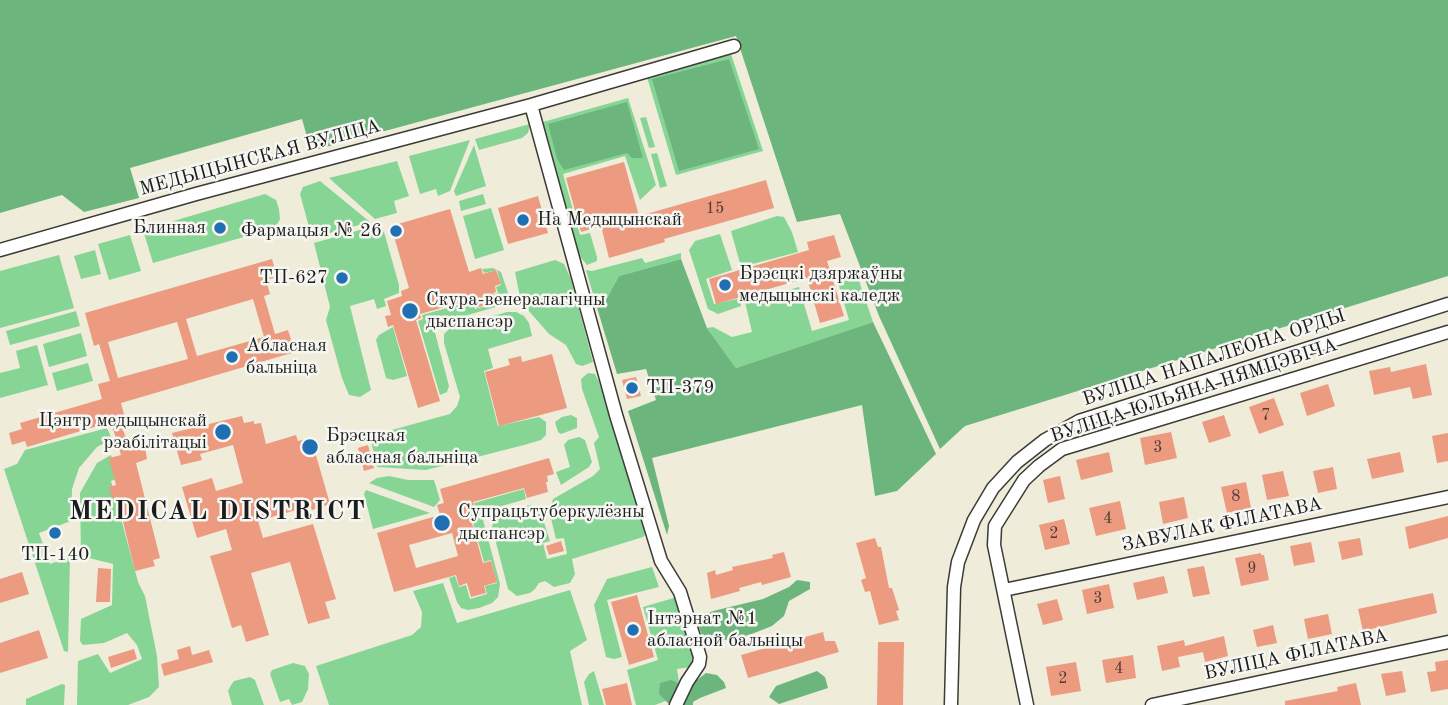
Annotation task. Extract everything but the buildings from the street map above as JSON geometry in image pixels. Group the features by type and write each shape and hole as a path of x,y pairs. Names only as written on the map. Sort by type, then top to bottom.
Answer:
{"street":[{"name":"МЕДЫЦЫНСКАЯ ВУЛІЦА","path":"0,250 531,105 734,46"},
{"path":"531,105 620,428 661,561 680,592 699,657 699,664 676,705"},
{"name":"ВУЛІЦА НАПАЛЕОНА ОРДЫ","path":"951,705 954,587 964,544 974,520 993,488 1045,440 1079,421 1448,304"},
{"name":"ВУЛІЦА ЮЛЬЯНА НЯМЦЭВІЧА","path":"1027,705 994,545 995,526 1024,480 1039,466 1062,449 1448,332"},
{"name":"ЗАВУЛАК ФІЛАТАВА","path":"1004,590 1448,497"},
{"name":"ВУЛІЦА ФІЛАТАВА","path":"1152,705 1448,642"}],"green space":[{"path":"0,0 1448,0 1448,276 965,426 940,449 879,316 840,214 797,222 736,36 311,151 302,119 130,168 139,198 84,212 62,195 0,213"},
{"path":"731,54 763,151 676,175 647,77"},
{"path":"729,59 759,149 679,171 652,79"},
{"path":"628,98 656,185 640,200 625,156 563,174 580,235 590,233 597,257 597,261 587,265 578,254 543,122"},
{"path":"627,102 643,158 632,158 627,153 564,170 557,159 548,124"},
{"path":"646,117 655,147 649,148 640,118"},
{"path":"530,124 528,133 522,138 479,150 475,139"},
{"path":"470,140 450,191 438,196 436,189 420,194 409,156"},
{"path":"474,145 486,186 456,196 454,191"},
{"path":"657,153 667,186 660,188 651,154"},
{"path":"397,161 409,196 394,201 397,213 375,219 329,178"},
{"path":"320,181 370,222 312,238 300,194 303,187"},
{"path":"265,194 276,200 279,209 280,219 275,228 153,263 143,230"},
{"path":"483,194 486,204 461,211 459,201"},
{"path":"491,208 504,250 475,259 463,216"},
{"path":"777,216 784,217 798,252 741,267 731,231"},
{"path":"374,226 384,232 399,293 384,299 386,306 377,309 374,299 350,306 371,390 360,397 349,395 342,378 326,320 330,307 314,243"},
{"path":"720,234 732,270 706,279 714,304 741,298 741,306 718,314 708,309 689,250 695,241"},
{"path":"130,235 141,271 109,280 98,244"},
{"path":"95,250 101,274 81,279 74,256"},
{"path":"681,253 681,259 619,276 608,296 595,301 586,270 592,271 642,258 645,263"},
{"path":"59,255 74,308 0,328 0,271"},
{"path":"681,259 707,328 736,368 873,322 936,454 897,491 875,496 862,405 652,458 669,526 667,535 628,411 656,400 646,369 617,374 595,301 608,296 619,276"},
{"path":"555,260 564,264 571,279 593,362 582,366 576,364 566,345 549,334 521,302 515,272"},
{"path":"482,269 497,270 484,273"},
{"path":"855,269 873,322 736,368 707,328 713,327 732,337 752,332 745,302 799,287 812,331 849,320 835,272"},
{"path":"497,270 501,272 509,296 506,304 433,325 449,386 447,392 440,395 418,321 423,319 422,315 472,301 475,309 497,303 494,294 498,293 496,287 501,285"},
{"path":"76,311 80,326 10,345 6,331"},
{"path":"507,312 524,316 532,336 488,349 493,368 484,371 498,426 539,417 546,422 546,435 541,440 524,445 426,470 377,467 370,436 450,414 457,406 460,397 444,343 444,334 450,328"},
{"path":"393,327 407,376 393,380 386,378 376,340 379,335"},
{"path":"81,333 87,356 49,367 43,344"},
{"path":"37,345 48,385 0,398 0,373 20,368 16,351"},
{"path":"88,363 93,381 57,391 52,373"},
{"path":"588,373 595,374 599,382 648,531 643,537 572,559 575,574 570,583 554,587 545,581 539,583 530,593 517,596 508,589 492,527 494,517 530,505 536,507 541,513 550,541 543,543 547,559 567,554 564,538 556,539 549,510 553,499 593,476 600,469 594,443 599,437 582,389 581,379"},
{"path":"571,415 577,418 577,428 561,434 555,422"},
{"path":"107,428 112,439 97,447 79,468 72,489 71,521 39,533 50,564 70,557 68,652 64,651 4,469 17,464 25,450"},
{"path":"579,437 585,440 592,462 589,467 561,485 556,472 570,467 564,445 568,440"},
{"path":"111,455 118,478 111,481 138,582 145,596 157,656 159,687 149,697 128,705 77,705 78,661 98,654 110,673 142,659 137,645 127,633 104,643 83,645 80,641 81,619 112,605 113,564 81,556 80,493 97,463"},
{"path":"389,476 408,480 434,480 440,500 434,507 369,483"},
{"path":"524,489 526,499 481,512 500,584 498,597 492,603 479,608 461,608 449,578 455,576 459,587 466,585 470,599 487,594 485,586 497,583 491,560 484,562 469,509 475,507 474,503"},
{"path":"366,490 430,513 373,529 364,494"},
{"path":"652,567 659,587 607,600 622,657 606,657 594,605 607,579"},
{"path":"797,580 810,582 810,589 789,601 784,616 772,626 749,635 710,643 704,641 696,619 713,611 763,599 789,587"},
{"path":"443,583 457,623 570,590 587,640 570,651 582,705 329,705 316,666 412,635 421,627 422,612 413,591"},
{"path":"677,597 693,657 691,667 677,669 679,682 663,686 668,700 655,705 636,705 627,670 658,660 643,607"},
{"path":"293,663 305,666 309,674 308,689 302,702 292,705 289,699 280,702 270,674 272,670"},
{"path":"594,671 604,705 589,705 584,682"},
{"path":"817,671 825,677 828,688 779,704 769,697 776,686"},
{"path":"706,673 717,675 726,688 700,698 693,702 693,705 674,705 659,694 660,683 671,680 688,687"},
{"path":"250,677 255,680 264,705 232,705 228,691 231,685 234,681"},
{"path":"65,685 64,705 26,705 26,699"}],"place":[{"name":"На Медыцынскай","path":"523,220"},
{"name":"Блинная","path":"220,228"},
{"name":"Фармацыя № 26","path":"396,231"},
{"name":"ТП-627","path":"342,278"},
{"name":"Брэсцкі дзяржаўны медыцынскі каледж","path":"725,285"},
{"name":"Скура-венералагічны дыспансэр","path":"410,311"},
{"name":"Абласная бальніца","path":"232,357"},
{"name":"ТП-379","path":"632,388"},
{"name":"Цэнтр медыцынскай рэабілітацыі","path":"223,432"},
{"name":"Брэсцкая абласная бальніца","path":"310,447"},
{"name":"Супрацьтуберкулёзны дыспансэр","path":"442,523"},
{"name":"ТП-140","path":"55,533"},
{"name":"Інтэрнат №1 абласной бальніцы","path":"633,630"}],"district":[{"name":"MEDICAL DISTRICT","path":"218,512"}]}
